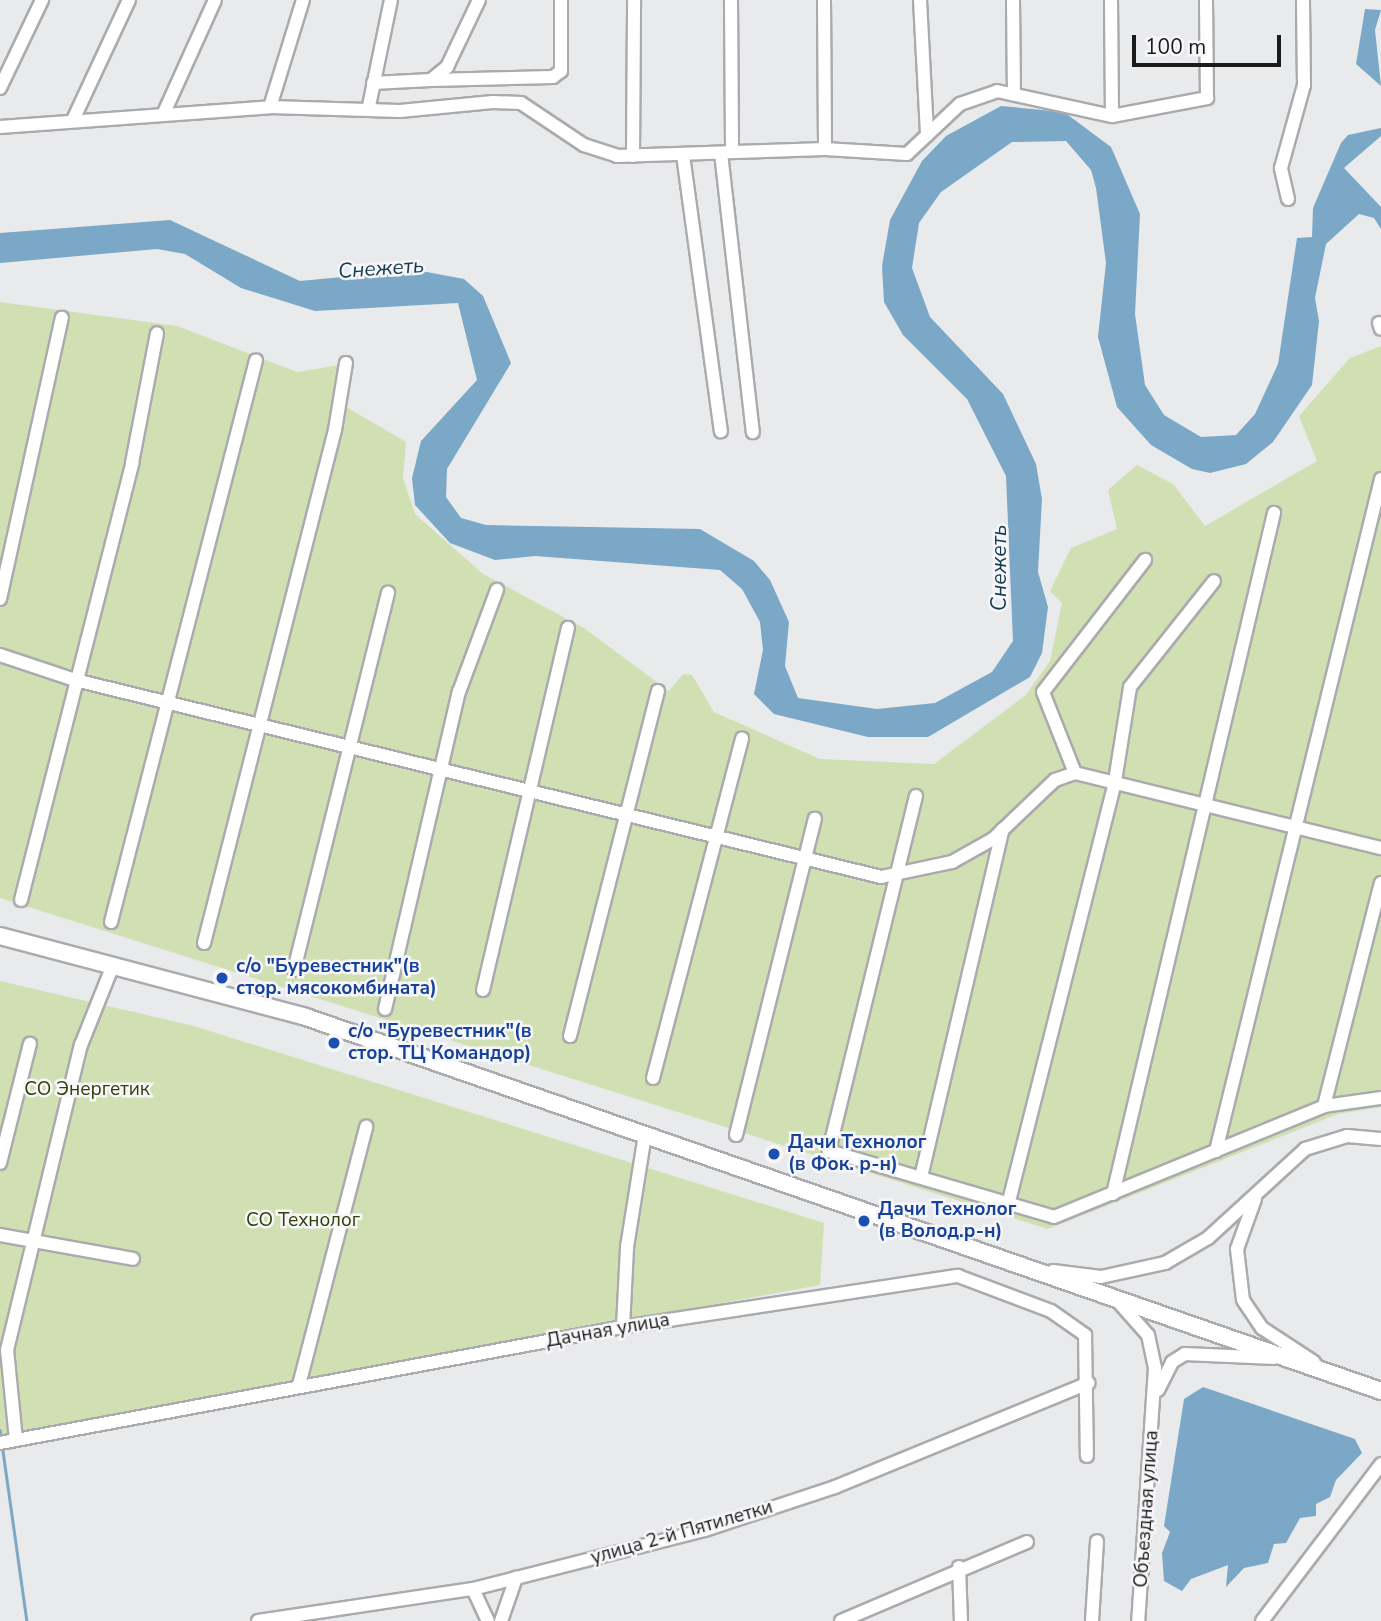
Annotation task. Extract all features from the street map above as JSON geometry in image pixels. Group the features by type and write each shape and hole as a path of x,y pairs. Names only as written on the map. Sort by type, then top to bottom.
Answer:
{"main road":[{"path":"0,936 303,1016 1111,1294 1381,1391"}],"street":[{"path":"0,88 42,0"},
{"path":"73,120 129,0"},
{"path":"163,115 215,0"},
{"path":"270,107 303,0"},
{"path":"369,106 391,0"},
{"path":"432,80 447,66 479,0"},
{"path":"373,83 553,77 561,71 561,0"},
{"path":"633,156 634,0"},
{"path":"731,0 727,152 753,432"},
{"path":"824,0 825,149"},
{"path":"919,0 927,135"},
{"path":"1013,0 1014,91"},
{"path":"1111,0 1112,116"},
{"path":"0,127 270,107 369,106 400,111 522,103 584,145 633,156 825,149 907,155 960,103 1014,91 1112,116 1207,98 1206,0"},
{"path":"1288,199 1282,168 1304,85 1303,0"},
{"path":"683,155 721,431"},
{"path":"0,599 62,318"},
{"path":"21,900 132,463 157,333"},
{"path":"111,922 165,702 256,360"},
{"path":"204,943 335,430 345,363"},
{"path":"1216,1151 1381,479"},
{"path":"1113,1194 1274,513"},
{"path":"1075,774 1042,692 1145,560"},
{"path":"1008,1205 1115,781 1130,687 1214,581"},
{"path":"385,1009 440,771 497,590"},
{"path":"294,970 388,593"},
{"path":"483,990 532,794 568,628"},
{"path":"0,654 75,680 623,817 807,860 899,876 952,862 1003,827 1055,780 1075,774 1206,803 1381,848"},
{"path":"570,1036 623,817 657,691"},
{"path":"653,1078 742,738"},
{"path":"916,796 899,876 829,1151 922,1173 1008,1205 1054,1217 1324,1106 1381,1098"},
{"path":"736,1135 807,860 815,819"},
{"path":"922,1173 1003,827"},
{"path":"1324,1106 1381,883"},
{"path":"16,1440 7,1350 81,1045 113,965"},
{"path":"0,1163 30,1044"},
{"path":"299,1385 366,1127"},
{"path":"623,1327 627,1247 645,1134"},
{"path":"1026,1265 1101,1277 1165,1263 1208,1238 1256,1195 1285,1164 1325,1140 1381,1139"},
{"path":"1256,1195 1237,1249 1242,1300 1262,1328 1340,1377"},
{"path":"0,1235 133,1259"},
{"name":"Дачная улица","path":"0,1443 299,1385 623,1327 958,1276 1051,1311 1085,1335 1088,1383 1087,1457"},
{"path":"1111,1294 1148,1335 1155,1397"},
{"path":"1155,1397 1165,1372 1185,1354 1290,1360"},
{"name":"улица 2-й Пятилетки","path":"258,1621 473,1589 705,1530 835,1487 1088,1383"},
{"name":"Объездная улица","path":"1138,1621 1155,1397"},
{"path":"1262,1621 1381,1464"},
{"path":"1092,1621 1097,1541"},
{"path":"841,1621 959,1567 1027,1542"},
{"path":"959,1567 961,1621"},
{"path":"501,1621 516,1578"},
{"path":"473,1589 488,1621"}],"green space":[{"path":"0,302 177,326 297,372 339,365 336,401 406,442 403,478 415,514 483,574 584,628 669,691 683,674 692,675 714,712 820,759 934,764 1026,695 1050,661 1062,603 1050,591 1071,548 1117,529 1108,490 1137,465 1173,484 1205,526 1317,461 1299,416 1350,358 1381,346 1381,1107 1338,1114 1048,1229 0,898"},
{"name":"СО Технолог","path":"0,981 194,1026 824,1223 820,1285 0,1436"}],"water":[{"path":"1365,9 1381,10 1375,30 1381,86 1356,64"},
{"path":"1001,106 1064,112 1111,147 1140,214 1135,314 1145,385 1164,415 1201,437 1236,435 1255,414 1278,364 1297,238 1312,237 1313,208 1341,143 1348,135 1381,128 1381,136 1344,168 1381,207 1381,229 1374,218 1359,214 1326,244 1315,298 1319,321 1312,385 1273,442 1246,464 1210,473 1192,469 1151,445 1117,407 1098,337 1106,263 1096,188 1091,170 1066,141 1012,142 941,192 919,223 912,268 930,317 1003,394 1036,464 1042,499 1038,572 1048,607 1042,653 1030,677 928,737 868,737 774,714 754,694 763,650 760,622 742,589 720,570 535,556 495,560 450,543 415,505 412,478 421,441 477,380 458,303 315,311 241,288 185,254 157,249 0,263 0,233 170,220 300,281 416,270 464,279 483,296 511,363 447,469 446,497 461,518 486,525 700,529 754,561 770,580 789,622 785,666 798,698 877,709 935,703 992,672 1013,641 1006,476 967,399 903,335 884,302 882,266 890,220 922,161 946,136"},
{"path":"1203,1387 1355,1439 1362,1453 1336,1480 1330,1497 1316,1504 1316,1516 1300,1518 1286,1543 1274,1544 1268,1563 1244,1568 1226,1587 1228,1565 1191,1579 1182,1591 1164,1581 1162,1553 1170,1532 1164,1526 1184,1399"}],"waterway":[{"path":"0,1430 1,1435"},
{"path":"3,1451 27,1621"}],"place":[{"name":"с/о \"Буревестник\"(в стор. мясокомбината)","path":"222,978"},
{"name":"с/о \"Буревестник\"(в стор. ТЦ Командор)","path":"334,1043"},
{"name":"Дачи Технолог (в Фок. р-н)","path":"774,1154"},
{"name":"Дачи Технолог (в Волод.р-н)","path":"864,1221"}],"water label":[{"name":"Снежеть","path":"381,268"},
{"name":"Снежеть","path":"999,568"}],"park label":[{"name":"СО Энергетик","path":"87,1090"}]}
